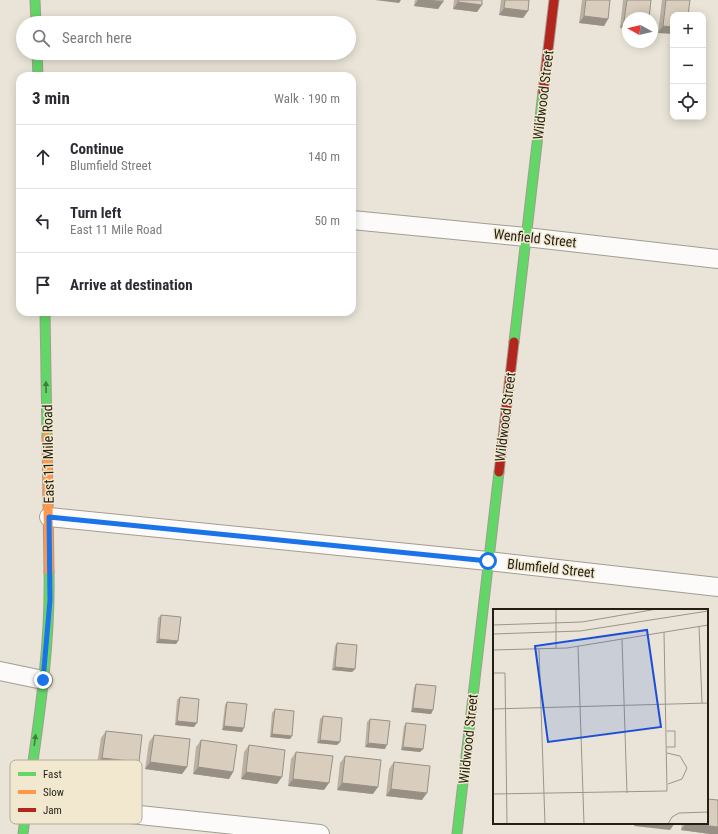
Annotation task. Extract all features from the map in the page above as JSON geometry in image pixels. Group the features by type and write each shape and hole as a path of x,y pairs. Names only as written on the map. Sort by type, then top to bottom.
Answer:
{"street":[{"path":"34,0 35,16"},
{"name":"Wildwood Street","path":"457,834 554,0"},
{"path":"37,60 38,72"},
{"name":"Wenfield Street","path":"356,220 526,237 718,259"},
{"name":"East 11 Mile Road","path":"32,760 43,680 50,600 44,316"},
{"name":"Blumfield Street","path":"49,517 488,561 718,587"},
{"path":"0,671 43,680"},
{"path":"142,815 320,834"},
{"name":"East 11 Mile Road","path":"22,834 23,824"}],"building":[{"path":"428,0 443,0 443,2"},
{"path":"458,0 482,0 482,5 458,2"},
{"path":"505,0 529,0 528,11 504,8"},
{"path":"586,0 610,0 608,19 584,16"},
{"path":"627,0 651,0 650,12 625,12"},
{"path":"666,0 690,0 688,12 670,12 670,27 663,26"},
{"path":"161,615 181,617 178,641 159,639"},
{"path":"337,643 357,645 355,669 335,667"},
{"path":"416,684 436,686 433,710 413,708"},
{"path":"180,697 199,699 197,723 177,721"},
{"path":"227,702 247,704 244,728 224,726"},
{"path":"275,709 294,711 292,736 272,734"},
{"path":"323,716 342,718 340,742 320,740"},
{"path":"370,719 390,721 387,745 368,743"},
{"path":"406,723 426,725 423,749 403,747"},
{"path":"106,731 142,735 139,760 102,758"},
{"path":"154,735 190,739 187,767 150,762"},
{"path":"201,740 237,745 233,772 198,767"},
{"path":"249,745 285,750 282,777 246,772"},
{"path":"296,752 333,756 329,783 293,779"},
{"path":"345,756 381,760 378,787 342,783"},
{"path":"394,762 430,766 427,793 391,789"},
{"path":"708,799 718,800 718,827 694,824 708,824"}],"traffic: fast":[{"path":"35,0 36,16"},
{"path":"37,60 38,72"},
{"path":"514,342 543,92"},
{"path":"45,316 47,437"},
{"path":"457,834 499,472"},
{"path":"34,760 45,670 49,604 49,571"},
{"path":"23,834 24,824"}],"traffic: slow":[{"path":"47,437 49,571"}],"traffic: jam":[{"path":"543,92 554,0"},
{"path":"499,472 514,342"}],"route":[{"path":"43,680 50,600 49,517 488,561"}]}
